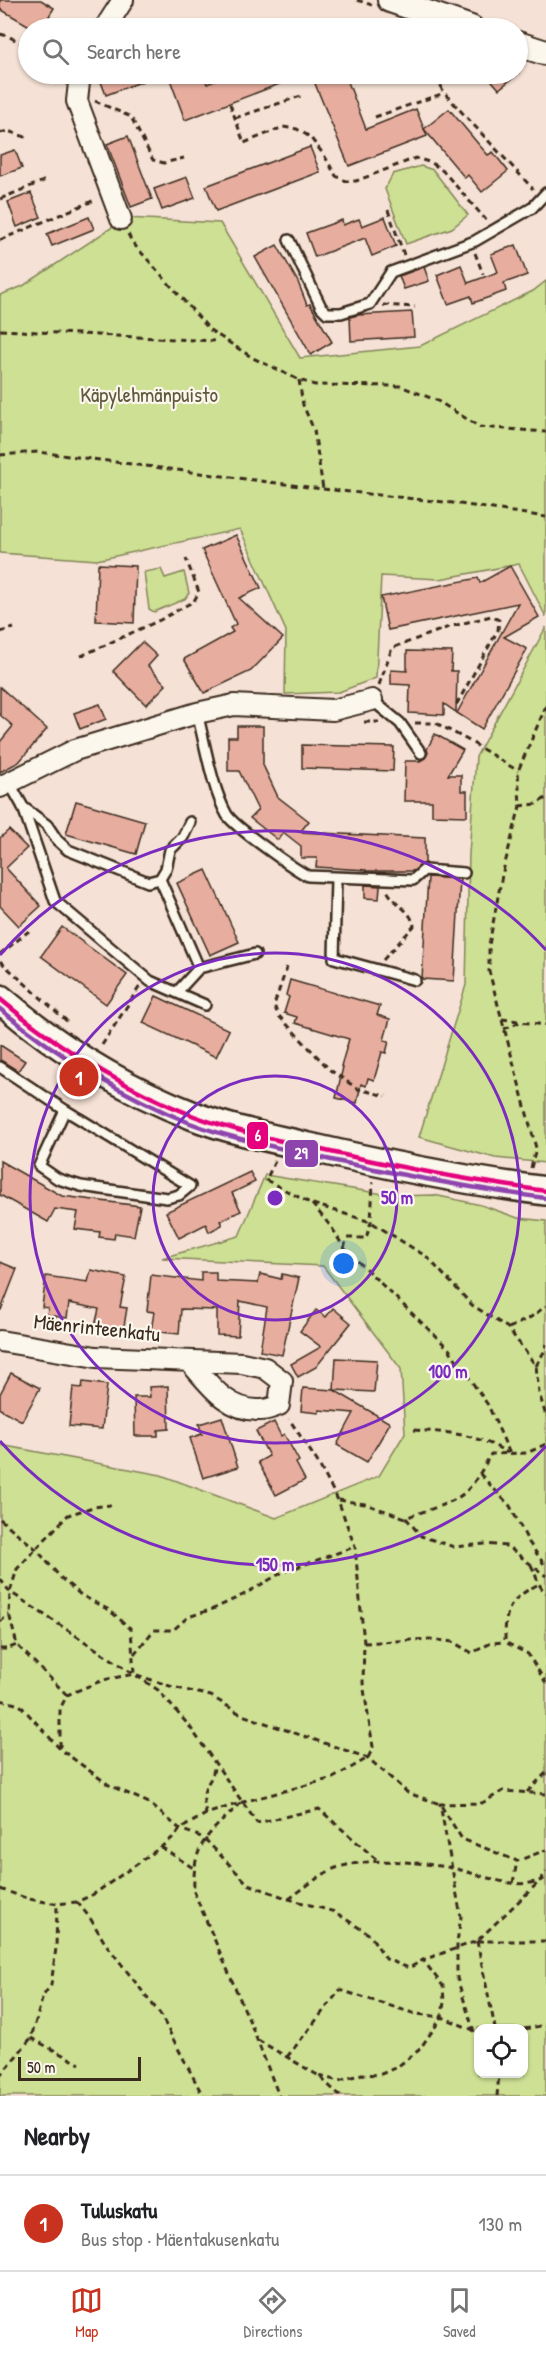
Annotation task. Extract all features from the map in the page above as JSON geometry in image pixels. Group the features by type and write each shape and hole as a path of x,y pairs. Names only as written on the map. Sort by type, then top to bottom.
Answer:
{"main road":[{"path":"0,999 46,1037 87,1063 112,1078 196,1117 392,1166 476,1182 542,1181"}],"street":[{"path":"111,18 123,0"},
{"path":"390,0 442,18"},
{"path":"528,47 546,53"},
{"path":"79,84 77,100 121,219"},
{"path":"4,784 75,750 197,713 234,705 333,710 372,700"},
{"name":"Mäenrinteenkatu","path":"0,1341 96,1357 242,1363 264,1368 282,1381 279,1405"},
{"path":"190,1362 220,1397 239,1407 261,1410 279,1405"}],"lane":[{"path":"289,240 321,307 327,314 341,313 370,304 391,272 471,243 532,208 543,195"},
{"path":"372,700 400,723 421,753"},
{"path":"197,713 221,802 229,818 294,869 308,876 382,880 413,880 424,870 464,873"},
{"path":"4,784 23,807 47,825 57,840 68,850 148,882 160,879 166,869 170,850 183,837 190,822"},
{"path":"23,807 55,901 150,981 205,1005"},
{"path":"336,878 334,958 415,980"},
{"path":"160,879 199,969"},
{"path":"177,992 199,969 255,954"},
{"path":"0,1066 65,1110 190,1186 179,1195 166,1198 81,1186 58,1179 39,1166 65,1110"}],"path":[{"path":"0,34 18,42"},
{"path":"81,84 104,106 131,117 153,160 164,163 184,158"},
{"path":"441,85 444,93 543,195"},
{"path":"375,117 444,93"},
{"path":"235,118 301,96"},
{"path":"230,104 244,142 283,127 297,129 310,136 336,176 346,181 356,181 416,158 432,163 443,171 481,217 497,228"},
{"path":"0,133 8,131 28,138"},
{"path":"0,199 46,180"},
{"path":"0,240 110,192"},
{"path":"388,210 407,266"},
{"path":"121,219 132,242 210,330 253,358 299,381 315,385 400,387 436,400 480,427 546,432"},
{"path":"471,243 483,274"},
{"path":"370,304 415,308"},
{"path":"0,330 214,341"},
{"path":"299,381 303,405 314,430 323,489"},
{"path":"0,455 38,452 323,489 453,503 546,517"},
{"path":"81,656 194,601 199,592 186,559"},
{"path":"372,700 392,648 449,627 491,616 499,620 498,630 455,707"},
{"path":"0,632 14,628"},
{"path":"542,1181 531,1169 536,1148 489,971 489,945 502,875 520,806 518,771 546,706"},
{"path":"400,723 436,723 518,771"},
{"path":"520,806 536,804 546,798"},
{"path":"379,970 385,956 414,926 412,919 389,894 382,880"},
{"path":"0,954 29,931"},
{"path":"0,961 72,1026"},
{"path":"287,967 274,1005 278,1015 330,1070 358,1089 386,1095"},
{"path":"110,1051 102,1045 130,1002"},
{"path":"502,1019 546,1025"},
{"path":"504,1029 520,1022"},
{"path":"276,1159 266,1180 310,1203 371,1222 427,1257 472,1305 508,1328 536,1366 539,1394 546,1416"},
{"path":"344,1248 347,1238 366,1238 371,1222 373,1180"},
{"path":"310,1203 332,1228 344,1248 449,1349 488,1405 510,1454"},
{"path":"508,1328 531,1317 546,1306"},
{"path":"536,1366 546,1344"},
{"path":"0,1889 28,1899 57,1904 77,1902 94,1894 161,1847 180,1829 206,1814 333,1778 368,1758 373,1747 363,1683 364,1643 355,1547 338,1500 317,1461 279,1405"},
{"path":"414,1430 455,1433 486,1440 510,1454"},
{"path":"406,1518 445,1504 464,1494 480,1474 491,1454 526,1453 546,1444"},
{"path":"480,1474 510,1506 528,1541 546,1567"},
{"path":"338,1500 365,1504 406,1518 421,1536 454,1547 485,1544 507,1546 546,1576"},
{"path":"67,1695 17,1644 9,1614 10,1592 17,1569 68,1515 93,1507 111,1505"},
{"path":"0,1519 36,1549 61,1578 81,1595 109,1610 131,1629 134,1674"},
{"path":"134,1674 134,1653 154,1630 173,1630 188,1617 213,1609 243,1595 283,1572 355,1547"},
{"path":"530,1564 536,1573 537,1585 546,1593"},
{"path":"0,1579 10,1592 158,1690 190,1727 257,1823 319,1809 377,1860"},
{"path":"504,1642 505,1619 510,1604 520,1594 537,1585"},
{"path":"0,1622 9,1614"},
{"path":"364,1643 430,1638 453,1642 472,1653 491,1643 504,1642 528,1653 546,1683"},
{"path":"0,1649 17,1644"},
{"path":"60,1749 60,1709 67,1695 103,1680 134,1674 211,1696 242,1715 368,1758 408,1793 440,1804 482,1803 503,1791 546,1794"},
{"path":"0,1700 20,1705 60,1749 110,1785 149,1803 180,1829 204,1838 248,1884 335,1912 370,1935 386,1959 409,1968 423,1960 477,1941 540,1881 546,1872"},
{"path":"206,1814 203,1796 214,1776 214,1763"},
{"path":"527,1792 546,1773"},
{"path":"243,1802 204,1838 193,1868 194,1892 279,2096"},
{"path":"440,1804 462,1839 517,1862 546,1850"},
{"path":"440,1804 461,1917 456,1950 457,1978 474,2026"},
{"path":"161,1847 193,1868"},
{"path":"289,1899 337,1867 377,1860 453,1868 513,1883 540,1881 546,1878"},
{"path":"513,1883 517,1862"},
{"path":"77,1902 105,1943 160,2014 203,2096"},
{"path":"0,2076 31,2038 43,1996 51,1985 56,1948 57,1904"},
{"path":"477,1941 546,1941"},
{"path":"477,1941 494,2024"},
{"path":"319,2076 339,2081 362,2074 380,2075 396,2067 419,2050 442,2017 443,1986 423,1960"},
{"path":"287,2057 340,1990 416,2014 442,2017 463,2024 474,2031"},
{"path":"528,2028 546,2025"},
{"path":"31,2038 80,2064"},
{"path":"256,2039 319,2076 340,2096"},
{"path":"497,2096 499,2078"}],"green space":[{"path":"421,166 433,170 468,215 452,228 406,244 385,189 393,174"},
{"name":"Käpylehmänpuisto","path":"126,218 220,223 300,358 420,346 533,291 546,281 546,617 519,564 440,579 381,576 376,678 339,692 285,694 286,631 240,529 97,560 0,553 0,295 23,286"},
{"path":"161,569 165,578 184,572 189,593 185,599 154,612 149,609 144,572"},
{"path":"546,627 546,1163 495,1158 419,1137 466,985 469,854 476,757"},
{"path":"265,1175 396,1196 434,1195 481,1205 518,1218 546,1221 546,2096 0,2096 0,1445 161,1475 276,1518 379,1476 405,1433 401,1369 323,1266 162,1258 239,1236"}],"building":[{"path":"0,0 41,0 54,8 49,16 52,18 18,19 0,9"},
{"path":"102,84 135,84 106,95"},
{"path":"172,84 279,84 185,120"},
{"path":"315,84 349,84 366,129 416,109 427,136 349,166"},
{"path":"495,84 505,84 499,89"},
{"path":"449,109 488,155 493,152 508,171 482,192 468,175 465,178 424,129"},
{"path":"128,136 152,199 131,207 107,144"},
{"path":"310,147 320,172 216,211 206,186"},
{"path":"15,150 22,168 0,176 0,155"},
{"path":"187,177 195,198 162,210 154,189"},
{"path":"31,193 41,217 17,227 8,202"},
{"path":"89,217 94,229 52,246 47,234"},
{"path":"385,217 396,246 372,256 365,238 315,257 306,233 342,220 343,225 359,219 362,226"},
{"path":"277,245 298,282 307,305 310,304 332,342 311,355 255,257"},
{"path":"516,245 527,275 504,283 506,291 473,303 471,296 448,304 437,275 461,265 468,283 498,272 491,254"},
{"path":"424,267 429,281 404,289 399,276"},
{"path":"412,312 414,337 351,341 350,317"},
{"path":"236,535 261,588 239,598 283,638 251,671 204,693 184,659 233,632 230,628 236,624 202,550"},
{"path":"98,564 136,566 134,623 96,621"},
{"path":"510,566 539,617 504,637 527,649 482,729 457,713 518,603 388,630 381,597 478,578 480,583"},
{"path":"142,642 157,656 148,666 166,685 146,705 113,671"},
{"path":"407,651 452,652 451,671 457,671 456,712 444,704 444,715 409,713 410,685 391,684 391,670 407,671"},
{"path":"0,687 47,729 19,762 0,772 0,742 13,726 0,715"},
{"path":"100,704 106,719 80,729 74,713"},
{"path":"237,726 263,726 263,765 278,797 309,821 300,832 425,838 425,863 413,871 366,871 316,867 317,858 301,858 301,846 283,832 278,840 250,818 258,810 239,771 228,771 228,737 237,737"},
{"path":"435,734 463,750 448,775 461,775 461,791 467,791 467,816 432,815 432,801 404,801 405,761 420,761 425,758"},
{"path":"302,745 394,747 393,771 302,768"},
{"path":"76,801 145,821 136,854 66,834"},
{"path":"9,830 27,848 6,868 41,906 19,926 0,906 0,838"},
{"path":"206,870 239,942 210,955 177,883"},
{"path":"428,877 460,879 454,981 422,979"},
{"path":"365,885 380,886 379,899 365,898"},
{"path":"62,927 127,975 106,1004 41,956"},
{"path":"290,980 380,1006 377,1015 390,1019 384,1040 389,1041 386,1053 382,1052 374,1080 368,1078 366,1086 361,1084 357,1103 336,1098 343,1067 341,1066 349,1039 295,1023 297,1017 284,1013 289,997 286,995"},
{"path":"156,996 229,1030 216,1057 143,1023"},
{"path":"0,1045 25,1061 18,1071 0,1060"},
{"path":"0,1161 62,1196 140,1206 134,1236 115,1233 114,1239 99,1237 100,1232 75,1229 78,1212 55,1209 48,1222 0,1195"},
{"path":"250,1172 255,1182 232,1193 241,1211 220,1221 222,1225 209,1232 206,1224 179,1238 166,1212"},
{"path":"0,1262 17,1269 1,1310 0,1310"},
{"path":"91,1270 126,1277 120,1307 127,1308 123,1332 95,1326 99,1309 69,1303 67,1318 47,1315 48,1308 42,1307 46,1276 88,1282"},
{"path":"201,1272 216,1272 216,1281 258,1283 260,1274 281,1279 282,1274 299,1278 282,1355 260,1351 267,1307 240,1301 238,1336 217,1335 217,1310 181,1309 179,1334 151,1331 154,1312 147,1311 151,1275 201,1281"},
{"path":"333,1308 351,1323 316,1367 298,1377 291,1364 321,1347 300,1331 316,1310 326,1317"},
{"path":"336,1358 377,1360 374,1392 334,1390"},
{"path":"11,1373 40,1388 22,1421 0,1409 0,1394"},
{"path":"83,1382 107,1385 102,1429 69,1426 73,1387 82,1388"},
{"path":"168,1386 169,1429 158,1430 158,1436 135,1436 134,1397 150,1397 149,1387"},
{"path":"303,1388 334,1390 390,1423 367,1462 337,1445 354,1413 301,1411"},
{"path":"222,1417 238,1467 203,1478 190,1438 202,1434 199,1424"},
{"path":"274,1422 281,1436 284,1434 299,1461 296,1463 305,1480 276,1495 258,1462 269,1456 256,1431"}],"transit line":[{"name":"6","path":"0,999 45,1034 92,1065 142,1093 194,1116 271,1139 374,1161 460,1178 546,1191"},
{"name":"29","path":"0,1009 44,1043 91,1073 139,1100 190,1123 220,1133 313,1156 458,1185 545,1198"}],"place":[{"name":"Tuluskatu","path":"79,1077"}]}
